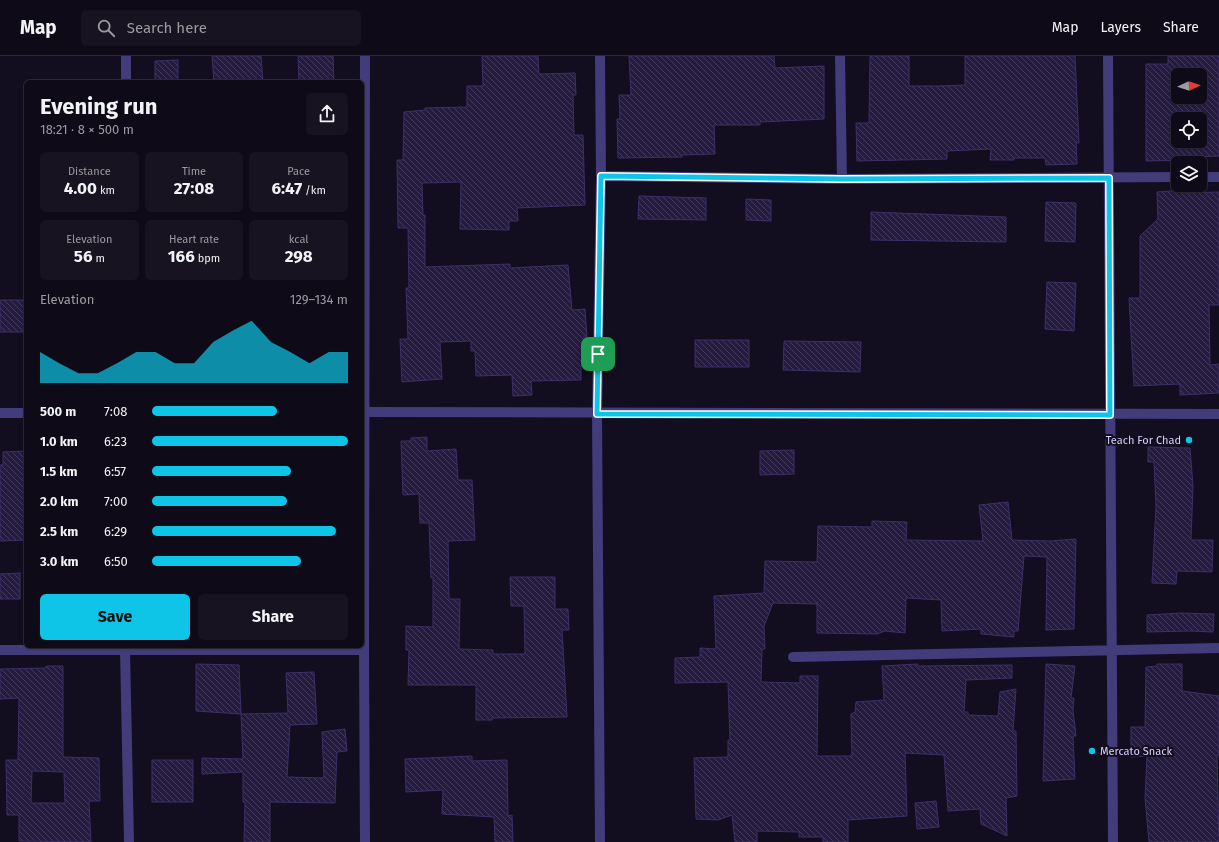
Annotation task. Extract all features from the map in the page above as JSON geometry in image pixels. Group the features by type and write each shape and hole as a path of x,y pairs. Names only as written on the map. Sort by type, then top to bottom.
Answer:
{"street":[{"path":"126,56 126,80"},
{"path":"364,234 365,56"},
{"path":"600,56 601,176 597,414 600,842"},
{"path":"840,56 842,179"},
{"path":"1108,56 1113,842"},
{"path":"601,176 842,179 1171,177"},
{"path":"1207,177 1219,177"},
{"path":"364,412 597,414 1219,414"},
{"path":"0,413 24,413"},
{"path":"793,657 1111,649 1219,648"},
{"path":"0,650 364,650 365,842"},
{"path":"125,650 129,842"}],"building":[{"path":"212,56 261,56 263,80 214,80"},
{"path":"298,56 333,56 334,80 299,80"},
{"path":"482,56 538,56 539,74 575,73 576,95 573,95 574,135 583,135 585,205 517,208 518,221 509,221 509,230 460,229 461,182 422,183 423,215 425,215 425,267 510,264 510,268 568,265 572,310 585,309 587,337 584,337 585,366 581,366 581,380 531,381 532,395 513,396 512,375 476,376 475,351 471,351 471,341 440,342 442,379 402,382 400,339 408,339 406,288 409,288 408,228 398,228 397,160 403,160 404,112 425,110 425,108 467,107 467,86 483,86"},
{"path":"629,56 774,56 775,68 824,66 824,119 760,122 760,125 714,125 715,154 682,155 682,157 618,158 617,119 620,119 619,95 631,95"},
{"path":"870,56 909,56 909,86 938,86 965,85 965,56 1075,56 1079,143 1076,143 1077,164 1046,165 1045,158 990,160 991,149 947,151 947,159 857,161 856,123 869,123"},
{"path":"1168,56 1219,56 1219,156 1171,156 1171,160 1146,161 1146,64 1168,64"},
{"path":"178,60 178,80 155,80 155,61"},
{"path":"1157,192 1219,192 1219,305 1209,305 1210,365 1219,364 1219,393 1180,395 1180,384 1134,386 1129,298 1140,298 1140,236 1158,219"},
{"path":"639,196 706,198 706,220 638,219"},
{"path":"746,199 771,200 771,221 746,220"},
{"path":"1046,202 1076,203 1075,242 1045,241"},
{"path":"871,212 1006,217 1006,242 871,240"},
{"path":"1047,282 1076,283 1074,331 1045,329"},
{"path":"0,300 24,300 24,332 0,332"},
{"path":"695,340 749,340 749,367 695,367"},
{"path":"784,341 861,342 860,372 783,370"},
{"path":"427,437 427,451 456,449 458,480 472,480 475,540 448,541 449,599 460,599 459,649 493,650 493,654 525,654 524,606 511,606 510,577 555,577 555,609 568,609 569,630 562,630 567,717 492,718 492,720 476,720 476,685 408,685 409,650 406,650 406,626 433,627 433,577 431,578 429,523 420,523 419,494 403,495 401,441 411,441 411,438"},
{"path":"1148,447 1190,448 1193,486 1191,540 1213,540 1212,572 1177,571 1176,584 1152,583 1156,506 1154,462 1148,462"},
{"path":"794,450 794,474 760,475 760,451"},
{"path":"24,451 24,540 0,541 0,465 3,465 3,452"},
{"path":"1008,502 1012,540 1050,541 1076,539 1074,629 1046,630 1047,557 1024,556 1018,631 1014,631 1014,637 981,634 981,629 942,631 941,600 906,598 905,633 885,631 877,634 817,633 817,604 773,603 764,626 765,649 762,649 761,682 800,683 800,676 818,676 817,756 852,756 851,714 855,712 856,702 884,700 882,666 918,664 918,666 1012,665 1012,678 966,680 964,712 968,712 968,715 998,716 1000,692 1016,689 1013,731 1016,731 1017,796 1006,798 1007,836 981,824 980,809 948,811 944,755 905,753 907,816 848,820 848,842 823,842 823,837 799,837 799,832 757,831 757,842 735,842 732,815 718,820 696,819 694,758 728,757 728,740 730,740 728,682 675,683 675,658 700,657 700,648 716,649 714,596 764,593 765,561 817,562 818,526 872,527 872,521 907,522 906,540 983,541 979,505"},
{"path":"20,573 20,599 0,599 0,574"},
{"path":"1181,613 1214,614 1213,632 1147,632 1147,615"},
{"path":"196,664 239,665 241,714 196,711"},
{"path":"1046,664 1075,666 1071,698 1074,698 1073,710 1076,736 1073,736 1075,779 1043,781"},
{"path":"1157,664 1182,664 1182,691 1219,696 1219,755 1217,755 1219,842 1149,842 1145,798 1147,756 1131,757 1131,727 1145,727 1146,667 1157,666"},
{"path":"46,666 63,666 63,757 99,758 100,801 89,801 91,842 19,841 19,815 7,815 6,760 18,760 19,698 0,699 0,669 46,668","holes":["32,771 64,772 65,803 31,803"]},
{"path":"314,672 317,724 290,725 287,777 324,778 322,732 345,729 347,751 337,752 335,803 270,802 270,842 244,842 245,802 243,802 243,772 202,774 202,758 243,759 241,714 288,713 286,673"},
{"path":"472,756 472,761 507,760 508,816 512,815 513,842 495,842 494,817 442,814 443,790 406,792 405,759"},
{"path":"152,760 193,760 193,802 152,802"},
{"path":"936,801 939,827 917,829 915,803"}],"place":[{"name":"Teach For Chad","path":"1189,440"},
{"name":"Mercato Snack","path":"1092,751"}],"route":[{"path":"601,176 842,179 1109,178 1110,415 597,414 598,354 601,176"}]}
